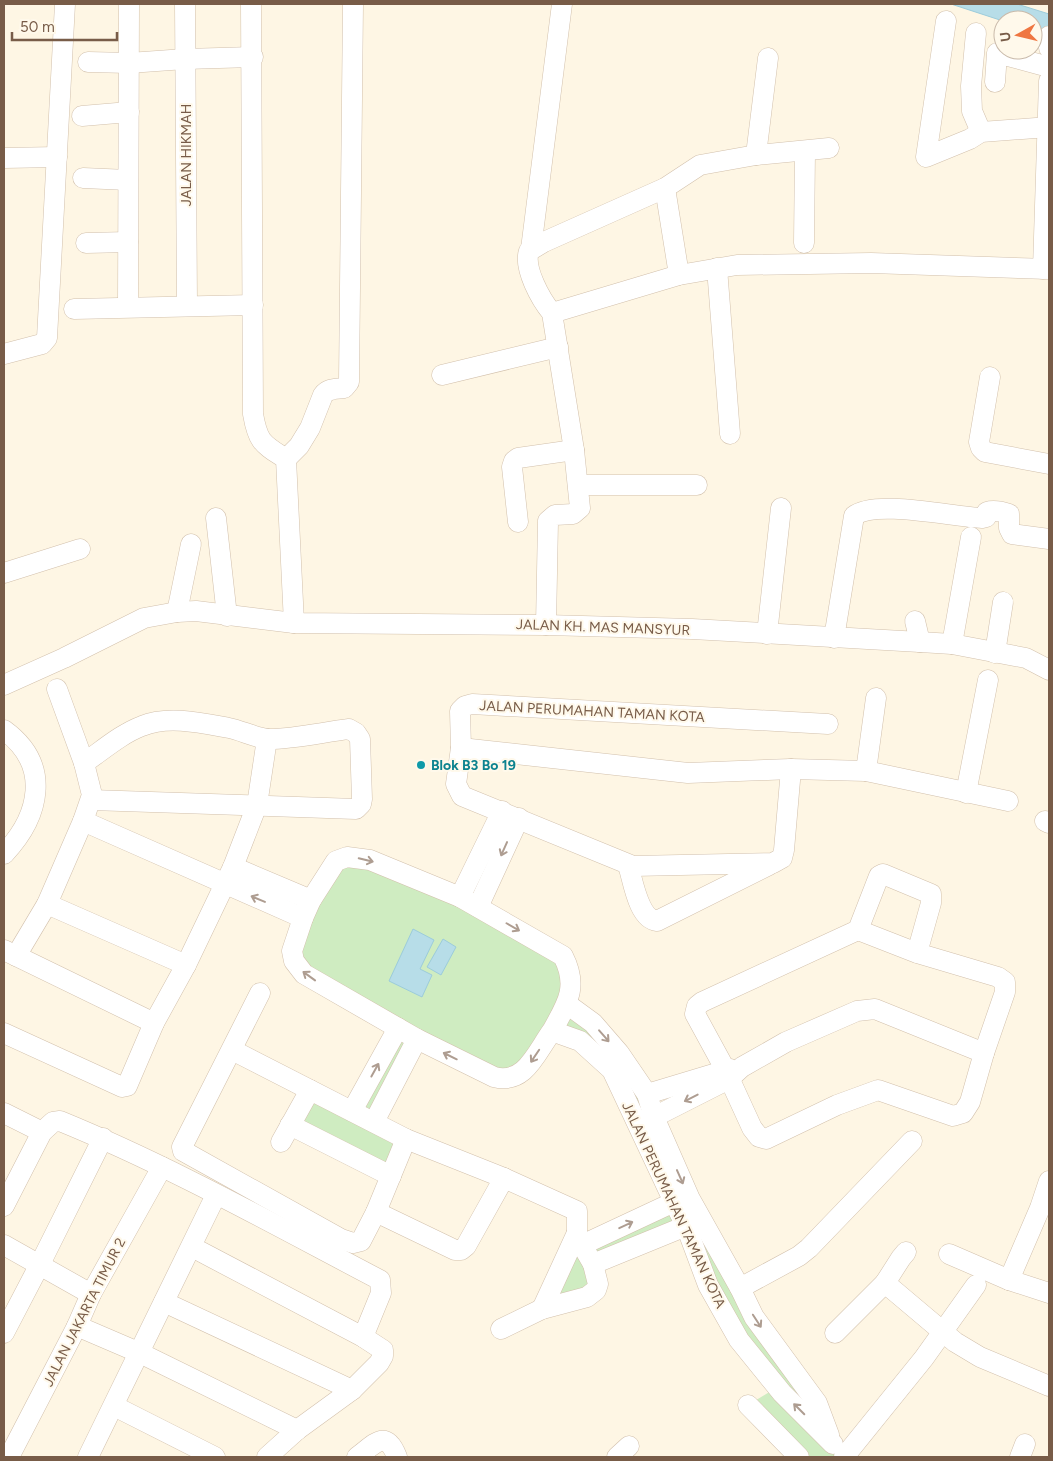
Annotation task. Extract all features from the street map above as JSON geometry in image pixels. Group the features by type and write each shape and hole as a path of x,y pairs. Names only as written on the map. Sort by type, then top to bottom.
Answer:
{"street":[{"path":"4,354 42,344 47,338 65,4"},
{"path":"128,307 129,4"},
{"name":"JALAN HIKMAH","path":"185,4 187,306"},
{"path":"252,4 253,414 258,437 263,444 286,459"},
{"path":"294,623 286,459 299,446 310,428 326,391 344,388 349,382 352,4"},
{"path":"546,625 548,521 555,515 573,514 580,508 574,450 552,312 542,302 528,265 562,4"},
{"path":"946,21 926,157 970,139 981,132 1048,126"},
{"path":"976,33 970,86 972,111 981,132"},
{"path":"995,82 997,53 1049,67"},
{"path":"88,62 129,63 253,57"},
{"path":"756,155 768,58"},
{"path":"552,312 679,275 741,264 871,263 1046,269 1049,81"},
{"path":"82,116 129,112"},
{"path":"531,249 664,188 700,165 756,155 829,148"},
{"path":"804,242 805,151"},
{"path":"4,158 57,157"},
{"path":"83,178 128,180"},
{"path":"664,188 679,275"},
{"path":"86,244 128,242"},
{"path":"717,268 730,434"},
{"path":"74,309 253,305"},
{"path":"442,375 558,348"},
{"path":"990,377 979,442 981,448 985,452 1049,464"},
{"path":"518,522 512,467 514,461 518,458 574,450"},
{"path":"578,485 697,485"},
{"path":"767,634 781,508"},
{"path":"834,638 854,516 859,512 870,509 897,508 982,518 989,511 1004,512 1009,514 1009,528 1012,534 1049,539"},
{"path":"216,518 227,616"},
{"path":"952,644 971,537"},
{"path":"177,612 191,544"},
{"path":"4,573 80,549"},
{"path":"995,653 1003,602"},
{"name":"JALAN KH. MAS MANSYUR","path":"4,685 149,617 196,611 294,623 546,625 692,629 952,644 1026,658 1049,670"},
{"path":"915,621 920,642"},
{"path":"966,793 988,680"},
{"path":"57,689 84,763 92,795 83,821 47,904 10,953 154,1023"},
{"path":"866,771 876,698"},
{"name":"JALAN PERUMAHAN TAMAN KOTA","path":"510,815 462,796 458,791 456,777 461,748 460,711 465,706 472,704 828,724"},
{"path":"84,763 132,730 156,722 172,721 210,725 267,739 349,729 354,731 360,739 362,799 359,807 353,810 91,800"},
{"path":"4,730 17,740 26,752 32,765 35,781 31,815 15,842 4,854"},
{"path":"4,1033 123,1087 127,1086 154,1023 186,965 228,876 257,805 267,739"},
{"path":"461,748 674,773 713,774 791,769 866,771 1008,802"},
{"path":"628,864 639,904 645,915 657,921 773,864 782,858 784,850 791,769"},
{"path":"510,815 628,864 641,866 773,864"},
{"path":"460,897 510,815"},
{"path":"478,906 510,815"},
{"path":"83,821 228,876 311,900"},
{"path":"347,858 370,860 460,897 563,956 571,978 567,1004 552,1031 525,1070 519,1076 501,1079 494,1077 417,1039 304,974 294,961 292,951 311,900 336,861 347,858"},
{"path":"858,930 917,952 998,977 1005,982 1005,992 984,1053 970,1102 963,1113 953,1116 878,1090 837,1105 766,1139 760,1137 754,1133 732,1072 695,1014 697,1006 858,930 879,876 883,874 931,894 931,903 917,952"},
{"path":"228,876 303,918"},
{"path":"47,904 186,965"},
{"path":"260,993 182,1147 183,1151 353,1243 361,1242 376,1212 406,1139"},
{"name":"JALAN PERUMAHAN TAMAN KOTA","path":"567,1004 593,1023 619,1053 647,1094 654,1117 690,1199 740,1288 754,1317 817,1403 837,1453"},
{"path":"654,1117 786,1042 857,1011 874,1010 984,1053"},
{"path":"352,1111 398,1028"},
{"name":"JALAN PERUMAHAN TAMAN KOTA","path":"552,1031 580,1040 612,1070 686,1226 708,1285 739,1340 782,1393 837,1453"},
{"path":"374,1122 417,1039"},
{"path":"232,1050 406,1139 504,1178 577,1211 580,1239 593,1264 598,1284 593,1292 587,1297 542,1309 500,1329"},
{"path":"647,1094 732,1072"},
{"path":"310,1090 286,1134 391,1176"},
{"path":"4,1113 42,1132"},
{"path":"4,1206 10,1181 42,1132 52,1122 60,1121 103,1138 162,1167 380,1280 381,1293 363,1337"},
{"path":"4,1333 103,1138"},
{"path":"740,1288 799,1256 809,1248 912,1141"},
{"name":"JALAN JAKARTA TIMUR 2","path":"9,1457 77,1326 91,1294 162,1167"},
{"path":"376,1212 455,1250 461,1250 466,1246 504,1178"},
{"path":"1009,1280 1045,1209 1049,1181"},
{"path":"88,1457 216,1195"},
{"path":"542,1309 580,1239 674,1202"},
{"path":"593,1264 686,1226"},
{"path":"4,1245 91,1294"},
{"path":"192,1247 363,1337 383,1350 383,1356 379,1363 352,1390 297,1430 267,1457"},
{"path":"835,1334 885,1282 906,1252"},
{"path":"949,1254 1009,1280 1049,1293"},
{"path":"885,1282 942,1332 980,1358 1049,1386"},
{"path":"837,1453 924,1358 976,1285"},
{"path":"164,1302 352,1390"},
{"path":"77,1326 140,1353 297,1430"},
{"path":"748,1405 799,1457"},
{"path":"114,1406 215,1457"},
{"path":"357,1457 377,1443 387,1441 391,1444 397,1457"}],"green space":[{"path":"502,811 478,907 563,956 567,1004 654,1117 833,1444 836,1457 799,1457 748,1405 776,1388 745,1346 686,1226 594,1264 598,1284 542,1309 582,1245 673,1202 612,1070 552,1031 519,1076 417,1039 374,1122 406,1139 391,1176 290,1125 310,1090 351,1111 398,1029 304,974 292,951 347,857 460,897"}],"water":[{"path":"951,4 1017,4 1036,10 993,10 993,18"},
{"path":"1043,12 1049,14 1049,36 1043,34"},
{"path":"413,929 434,940 420,969 432,975 422,997 389,981"},
{"path":"443,939 456,947 441,975 427,967"}],"place":[{"name":"Blok B3 Bo 19","path":"421,765"}]}
